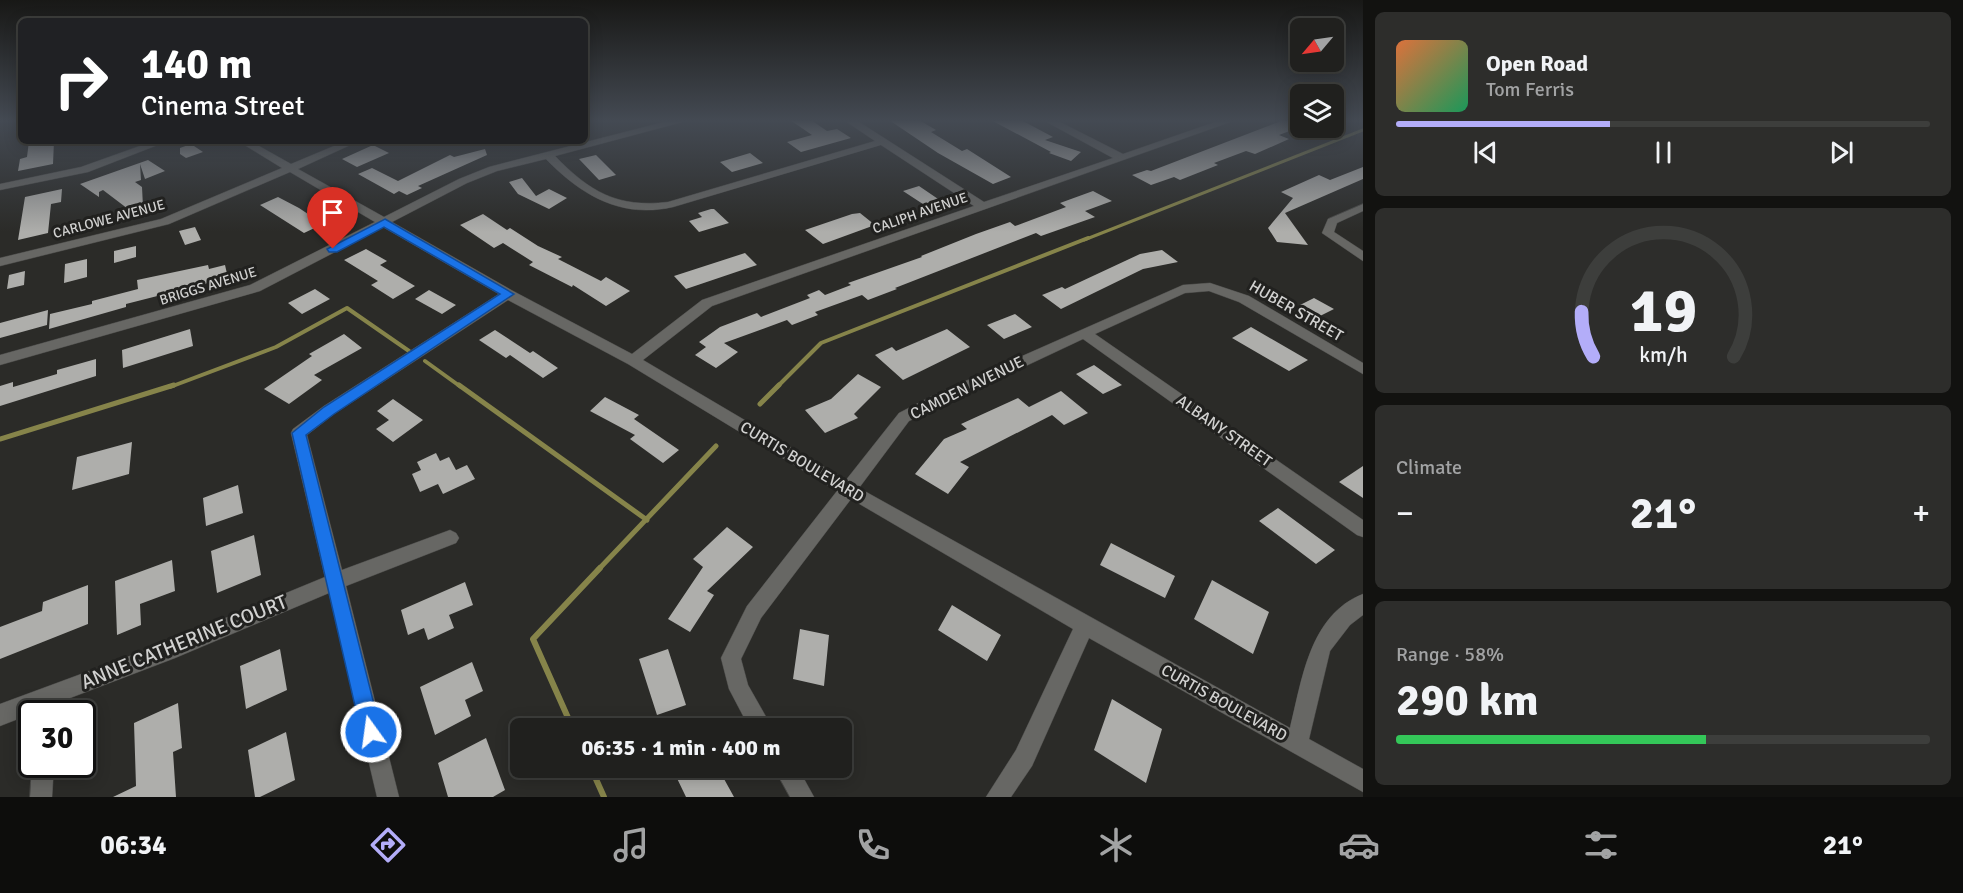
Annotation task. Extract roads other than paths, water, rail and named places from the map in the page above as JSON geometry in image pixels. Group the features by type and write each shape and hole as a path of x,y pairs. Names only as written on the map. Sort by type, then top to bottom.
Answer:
{"street":[{"path":"0,188 84,170 119,157"},
{"name":"CURTIS BOULEVARD","path":"272,157 508,294 633,361 849,490 1085,625 1363,781"},
{"name":"CARLOWE AVENUE","path":"0,262 165,222 316,157"},
{"name":"BRIGGS AVENUE","path":"0,360 255,288 463,181 493,169 540,157"},
{"path":"551,157 571,180 597,195 630,208 669,205 831,157"},
{"path":"906,157 984,207"},
{"name":"CALIPH AVENUE","path":"633,361 706,303 1122,158"},
{"path":"1363,207 1332,221 1328,233 1363,257"},
{"name":"CAMDEN AVENUE","path":"756,718 739,689 731,658 754,612 904,417 1183,289 1210,287"},
{"name":"HUBER STREET","path":"1210,287 1244,299 1363,369"},
{"path":"388,797 333,582 299,433 329,410 508,294"},
{"name":"ALBANY STREET","path":"1084,333 1363,530"},
{"name":"ANNE CATHERINE COURT","path":"57,700 333,582 450,538"},
{"path":"1297,744 1321,647 1343,620 1363,603"},
{"path":"997,797 1024,758 1085,625"},
{"name":"ANNE CATHERINE COURT","path":"0,715 18,711"},
{"path":"41,797 42,778"},
{"path":"791,778 803,797"}],"waterway":[{"path":"1084,240 1294,157"},
{"path":"760,404 821,343 1088,238"},
{"path":"170,387 276,347 347,308 409,351"},
{"path":"425,361 461,387"},
{"path":"0,439 174,385"},
{"path":"459,385 646,519"},
{"path":"646,519 716,446"},
{"path":"598,570 646,519"},
{"path":"568,718 533,639 600,568"},
{"path":"595,778 604,797"}]}
